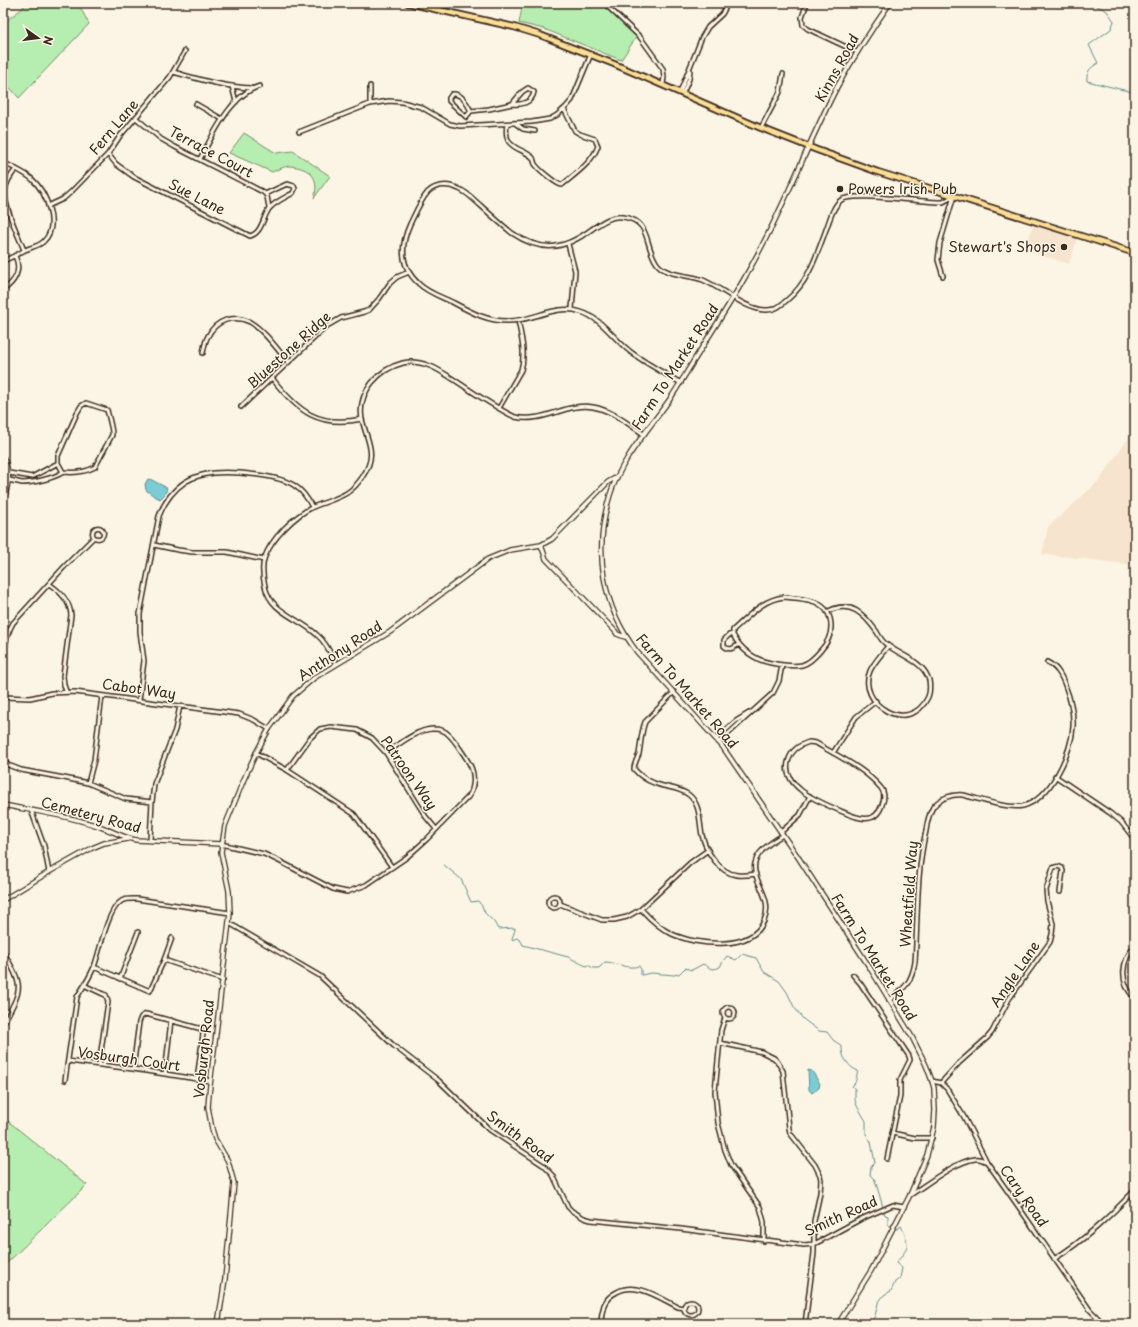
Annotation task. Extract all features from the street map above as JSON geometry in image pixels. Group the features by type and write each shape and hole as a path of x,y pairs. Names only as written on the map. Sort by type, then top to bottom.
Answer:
{"main road":[{"path":"408,3 514,27 540,35 591,54 663,84 761,128 878,172 1135,253"}],"street":[{"path":"229,3 251,3"},
{"path":"605,3 640,37 656,59 664,72 663,84"},
{"path":"681,93 689,79 690,69 697,48 708,27 722,14 728,3"},
{"path":"807,3 802,17 803,25 808,29 857,52"},
{"name":"Kinns Road","path":"809,146 837,88 857,52 890,3"},
{"name":"Fern Lane","path":"48,206 62,199 71,192 108,154 173,72 185,51"},
{"path":"299,132 370,104 389,100 420,107 456,126 507,124 550,119 564,109 572,100 591,54"},
{"path":"173,72 209,82 232,86 251,88 260,86"},
{"path":"761,128 780,92 783,74"},
{"path":"232,86 236,102"},
{"path":"370,86 370,104"},
{"path":"200,159 222,119 236,102 251,88"},
{"path":"472,111 460,96 452,94 450,96 449,102 466,117 472,111 520,104 530,101 534,96 534,92 530,89 526,89 512,104"},
{"path":"196,104 222,119"},
{"path":"507,124 508,139 510,143 531,157 536,165 558,185 562,185 588,162 598,146 595,139 575,131 566,117 564,109"},
{"name":"Terrace Court","path":"136,118 161,139 259,189 265,194"},
{"path":"515,123 523,129 535,131"},
{"name":"Farm To Market Road","path":"809,146 767,235 733,297 681,383 644,434 617,477 610,495 603,523 601,537 601,560 608,599 626,637 637,652 717,741 782,834 870,968 921,1053 932,1081 934,1088 935,1110 932,1138 927,1155 910,1196 872,1269 838,1324"},
{"name":"Sue Lane","path":"108,154 116,164 134,178 247,235 253,235 258,231 269,208"},
{"path":"3,162 34,181 48,206 51,220 51,228 47,237 41,244 24,250 3,261"},
{"path":"16,169 10,177 4,193 12,220 24,250"},
{"path":"287,184 294,186 295,189 293,193 269,208 265,194 287,184"},
{"path":"681,383 631,353 602,324 591,316 572,309 556,310 518,320 492,320 478,315 425,289 409,272 403,255 406,234 424,198 432,189 438,186 449,186 460,189 520,239 550,247 568,244 580,238 608,219 620,217 632,219 638,222 644,230 656,263 661,267 678,275 702,280 754,308 767,310 774,309 792,296 806,278 813,265 832,212 841,200 865,197 943,202 954,196"},
{"path":"943,276 938,260 940,243 954,196"},
{"path":"568,244 575,271 572,309"},
{"path":"3,290 14,281 17,276 18,266 15,256"},
{"name":"Bluestone Ridge","path":"241,407 334,321 369,310 390,283 409,272"},
{"path":"203,353 205,342 213,328 220,322 233,318 250,323 288,362"},
{"path":"499,408 523,364 524,356 518,320"},
{"path":"336,664 325,644 316,634 281,610 268,596 264,586 264,560 272,542 295,519 312,508 346,495 354,488 364,475 370,460 371,450 362,419 362,404 364,397 374,379 390,367 405,363 420,363 436,368 515,417 527,419 580,406 592,406 607,411 644,434"},
{"path":"272,378 282,391 297,405 316,418 336,422 362,419"},
{"path":"9,480 22,483 29,482 55,476 63,472 75,472 95,467 113,433 109,424 107,410 86,403 81,406 58,456 58,463 63,472"},
{"path":"3,457 9,473 9,480 3,503"},
{"path":"9,473 32,477 58,463"},
{"path":"139,700 144,661 140,632 140,614 159,516 163,506 174,491 184,482 213,473 254,475 288,482 296,486 302,492 312,508"},
{"name":"Anthony Road","path":"221,844 232,807 256,753 269,729 298,691 314,678 390,632 488,559 510,550 541,545 552,539 608,482 617,477"},
{"path":"3,674 6,642 10,628 22,613 94,537"},
{"path":"154,545 192,552 227,552 264,560"},
{"path":"541,545 546,559 617,634 626,637"},
{"path":"49,584 65,599 71,615 63,676 66,691"},
{"path":"793,598 812,601 827,612 832,626 830,637 825,646 815,657 803,664 782,665 757,659 739,644 733,634 733,630 762,604 772,599 793,598"},
{"path":"827,612 839,607 848,607 857,610 863,614 884,643 922,666 927,672 930,689 922,707 914,713 904,715 886,712 869,690 868,676 888,646"},
{"path":"733,634 729,635 724,640 724,646 728,649 732,649 739,644"},
{"name":"Wheatfield Way","path":"889,1000 903,990 913,974 922,849 928,820 933,807 943,798 956,794 1007,806 1022,806 1029,804 1042,795 1066,756 1073,725 1071,702 1062,678 1053,665 1047,662"},
{"path":"717,741 773,693 779,681 782,665"},
{"name":"Cabot Way","path":"3,697 30,698 66,691 245,716 269,729"},
{"path":"674,692 645,722 639,754 634,768 651,782 680,790 690,796 698,808 702,834 708,850 717,863 730,873 737,875 756,874"},
{"path":"88,783 94,760 102,696"},
{"path":"833,753 856,718 876,701"},
{"path":"150,840 154,784 175,730 180,706"},
{"name":"Patroon Way","path":"287,770 310,738 323,728 331,727 356,730 372,738 386,753 417,804 436,830"},
{"path":"221,844 239,847 270,857 333,889 347,892 360,888 406,857 436,830 471,793 474,782 471,767 449,735 438,729 423,730 386,753"},
{"path":"809,742 816,743 866,773 882,791 884,799 879,813 874,817 866,819 833,808 810,796 791,782 786,768 792,753 802,744 809,742"},
{"path":"256,753 287,770 354,814 392,867"},
{"path":"3,759 8,765 21,770 88,783 126,799 152,802"},
{"path":"1055,776 1110,813 1121,822 1135,840"},
{"path":"641,909 656,924 675,935 715,944 737,941 755,932 764,921 766,910 765,901 756,874 756,859 768,844 782,834 800,815 810,796"},
{"name":"Cemetery Road","path":"3,805 60,816 96,825 130,839 221,844"},
{"path":"30,810 44,846 49,872"},
{"path":"3,900 92,848 104,843 130,839"},
{"name":"Vosburgh Road","path":"218,1324 225,1279 234,1183 228,1161 215,1139 208,1107 230,913 229,891 221,852 221,844"},
{"path":"560,904 597,919 609,920 627,917 641,909 690,863 708,850"},
{"name":"Angle Lane","path":"941,1083 959,1063 992,1032 1009,999 1050,942 1052,924 1046,890 1053,868 1056,866 1062,868 1063,870 1060,892"},
{"path":"555,896 559,899 560,904 557,908 552,909 547,901 550,897 555,896"},
{"name":"Vosburgh Court","path":"65,1080 77,997 86,986 94,967 111,915 117,905 123,900 137,899 230,913"},
{"name":"Smith Road","path":"229,923 320,976 394,1046 438,1080 490,1130 543,1165 553,1175 568,1207 584,1218 614,1223 682,1229 764,1241 814,1244 861,1218 893,1205 904,1207"},
{"path":"120,979 138,932"},
{"path":"94,967 150,991 172,938"},
{"path":"1135,946 1128,956 1123,972 1128,991 1135,998"},
{"path":"3,950 16,973 19,982 19,990 16,1000 3,1024"},
{"path":"164,960 223,980"},
{"path":"853,975 910,1056 910,1060 900,1080 900,1096 887,1159"},
{"path":"86,986 106,996 108,1002 99,1065"},
{"path":"730,1007 734,1009 735,1015 733,1018 729,1020 725,1018 722,1012 724,1008 730,1007"},
{"path":"134,1069 141,1017 146,1014 202,1029 197,1080"},
{"path":"725,1018 722,1023 715,1091 718,1123 725,1150 731,1165 759,1204 762,1211 764,1241"},
{"path":"165,1074 171,1020"},
{"path":"720,1043 762,1052 774,1058 780,1066 784,1079 786,1113 790,1133 815,1165 820,1175 822,1185 814,1221 814,1253 805,1324"},
{"name":"Vosburgh Court","path":"68,1061 134,1069 210,1082"},
{"path":"932,1081 941,1083"},
{"name":"Cary Road","path":"941,1083 947,1089 964,1117 987,1162 1090,1310 1104,1324"},
{"path":"892,1133 915,1138 932,1138"},
{"path":"910,1196 950,1169 965,1161 977,1158 987,1162"},
{"path":"1054,1259 1097,1227 1135,1190"},
{"path":"1018,1206 1028,1201"},
{"path":"601,1324 604,1305 608,1298 614,1293 625,1288 639,1289 678,1307 684,1308"},
{"path":"691,1300 695,1302 699,1308 695,1314 690,1315 686,1313 684,1308 685,1304 691,1300"}],"shaded area":[{"path":"1035,220 1079,233 1069,264 1025,250"},
{"path":"1135,428 1135,565 1042,554 1048,527 1099,481"}],"green space":[{"path":"25,3 76,3 89,24 19,98 3,80 3,23 23,8"},
{"path":"523,3 600,3 637,36 621,60 544,29 519,23"},
{"path":"244,133 276,153 293,151 330,176 314,198 316,191 315,180 312,175 303,169 288,166 272,172 229,153"},
{"path":"3,1117 87,1185 3,1267"}],"water":[{"path":"148,479 167,488 163,497 160,499 146,490 145,484"},
{"path":"808,1070 812,1071 820,1084 819,1088 812,1093 809,1090"}],"waterway":[{"path":"1092,3 1107,11 1114,21 1111,29 1089,45 1098,63 1089,70 1087,81 1132,92 1135,96"},
{"path":"444,865 461,879 471,902 478,901 485,913 494,922 498,929 515,928 512,940 517,938 523,945 568,957 586,966 588,965 593,968 599,968 605,962 609,962 631,967 639,966 641,969 641,975 651,973 674,975 679,974 685,968 692,970 703,964 715,969 720,967 727,956 736,960 742,954 756,958 764,972 779,981 787,992 794,1007 803,1019 819,1031 827,1032 833,1040 842,1046 846,1061 851,1067 858,1071 856,1081 852,1086 855,1089 855,1100 857,1106 866,1121 866,1134 871,1142 875,1163 871,1167 870,1175 875,1180 883,1207"},
{"path":"884,1212 885,1215 888,1216 888,1225 891,1226"},
{"path":"870,1324 875,1316 878,1303 884,1295 891,1291 895,1282 900,1278 902,1268 896,1263 904,1253 907,1242 901,1226 896,1229"}],"place":[{"name":"Powers Irish Pub","path":"840,189"},
{"name":"Stewart's Shops","path":"1064,247"}]}
